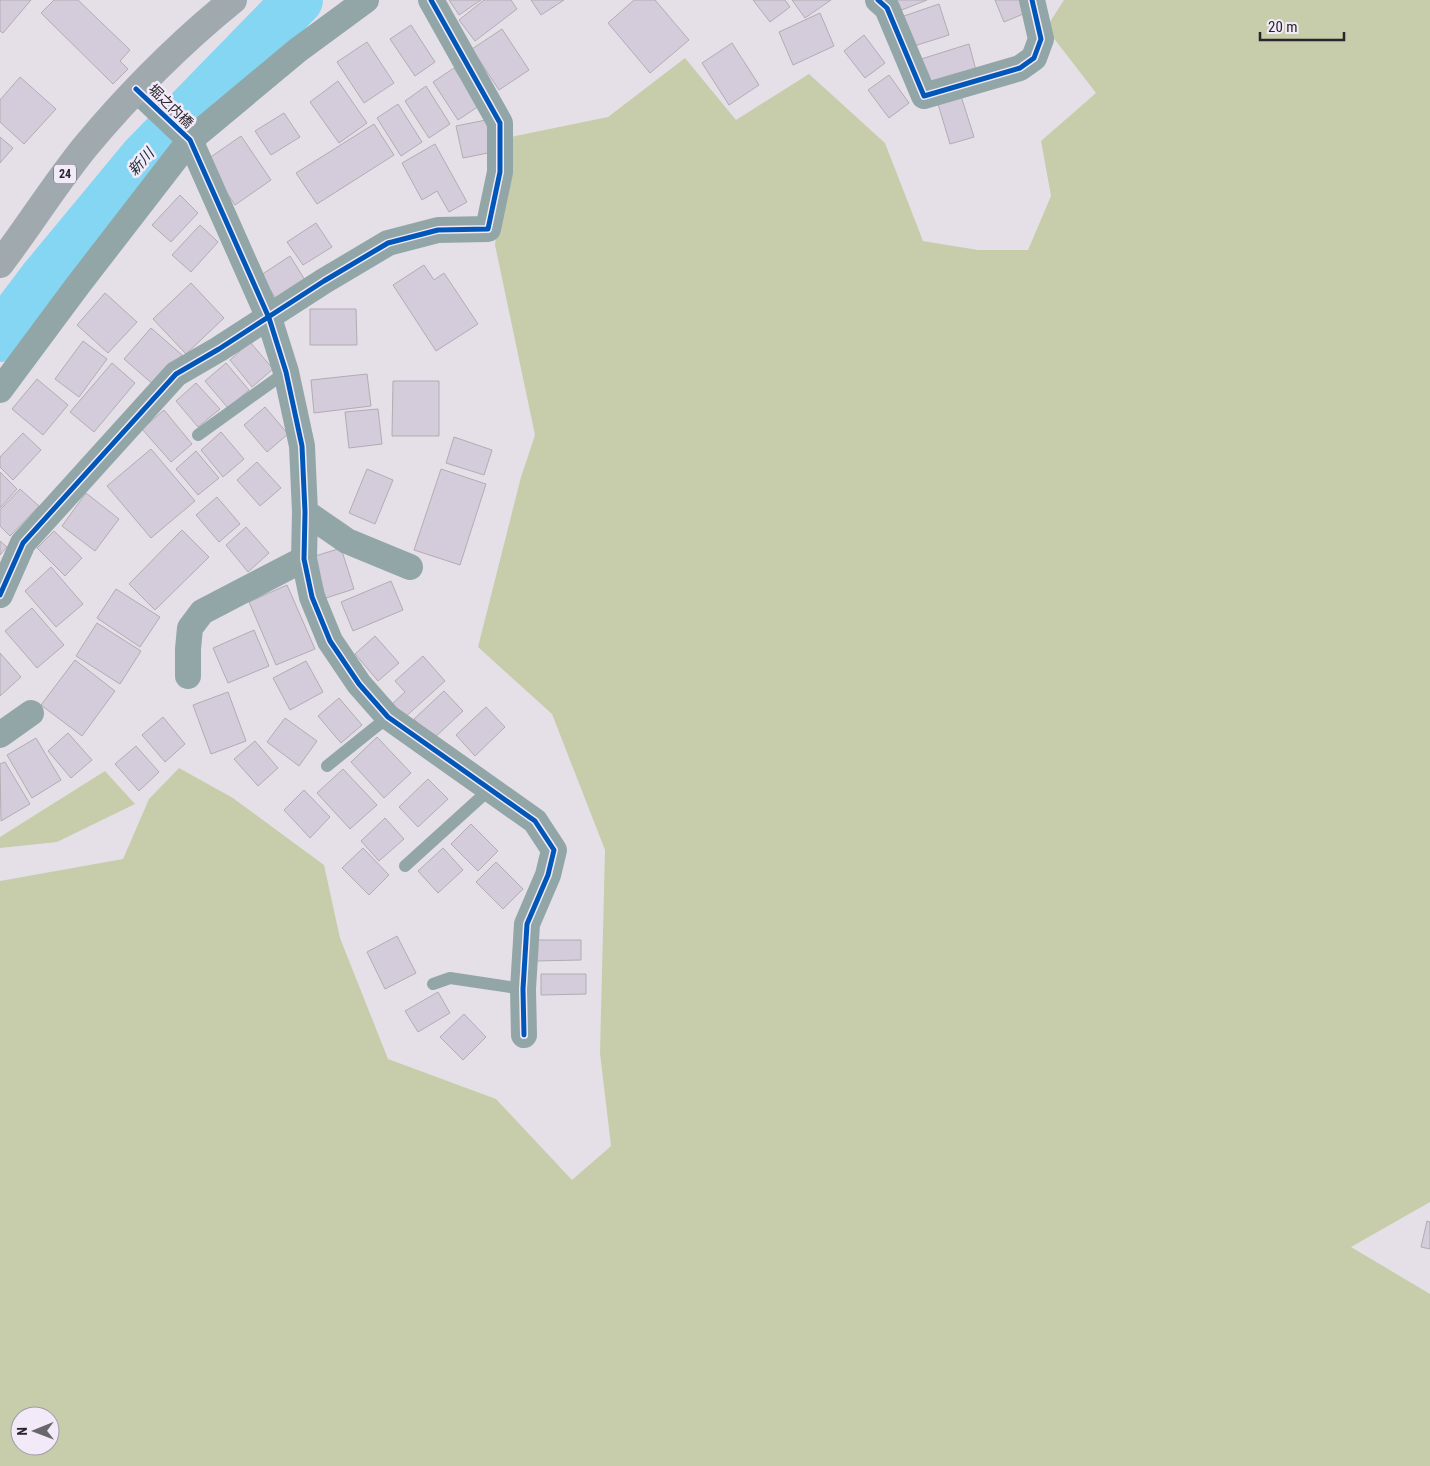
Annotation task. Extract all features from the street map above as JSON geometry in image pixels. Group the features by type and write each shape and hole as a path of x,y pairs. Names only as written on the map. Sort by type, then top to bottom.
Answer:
{"main road":[{"name":"24","path":"4,250 84,148 136,89 191,35 233,0"}],"street":[{"path":"0,390 78,284 190,140 298,50 366,0"},
{"path":"0,595 23,543 176,374 219,350 324,281 388,243 438,230 488,228 500,172 500,123 431,0"},
{"path":"878,0 887,8 924,96 1020,68 1034,58 1041,39 1032,0"},
{"name":"堀之内橋","path":"136,89 190,140"},
{"path":"190,140 269,318 286,372 302,446 305,512 304,559 312,597 330,641 359,684 388,717 535,821 554,850 548,875 526,924 522,989 524,1035"},
{"path":"305,512 347,541 410,567"},
{"path":"188,676 190,628 202,612 304,559"},
{"path":"0,735 31,714"}],"lane":[{"path":"198,435 286,372"},
{"path":"327,766 388,717"},
{"path":"406,866 490,789"},
{"path":"433,984 450,978 522,989"}],"green space":[{"path":"1064,0 1430,0 1430,1202 1351,1247 1430,1294 1430,1466 0,1466 0,881 123,859 149,799 179,768 233,798 324,865 340,938 388,1059 496,1099 572,1180 611,1146 600,1053 605,850 552,714 478,647 521,477 535,435 495,245 506,138 608,117 685,58 736,120 809,74 885,143 923,241 978,250 1028,250 1051,196 1041,141 1096,93 1046,28"},
{"path":"105,771 135,804 57,842 0,848 0,837"}],"building":[{"path":"0,0 31,0 3,33 0,31"},
{"path":"54,0 78,0 130,50 120,61 128,69 113,84 41,13"},
{"path":"449,0 481,0 459,15"},
{"path":"484,0 511,0 517,9 475,41 459,20"},
{"path":"531,0 564,0 541,15"},
{"path":"634,0 655,0 689,40 650,73 608,23"},
{"path":"753,0 785,0 790,7 770,22"},
{"path":"792,0 831,0 805,18"},
{"path":"890,0 927,0 894,13"},
{"path":"995,0 1023,0 1028,12 1004,22"},
{"path":"939,4 949,35 911,47 901,17"},
{"path":"820,13 834,46 793,65 779,32"},
{"path":"411,25 435,62 415,76 390,39"},
{"path":"502,29 529,70 499,90 472,49"},
{"path":"864,35 885,63 865,78 844,51"},
{"path":"367,42 394,83 364,103 337,62"},
{"path":"732,43 759,85 729,105 702,63"},
{"path":"969,44 977,74 926,89 918,60"},
{"path":"454,68 479,106 458,120 433,82"},
{"path":"889,75 909,103 889,118 868,90"},
{"path":"20,77 56,109 24,144 0,122 0,100"},
{"path":"338,81 367,123 339,143 310,102"},
{"path":"426,86 450,124 429,138 405,101"},
{"path":"961,96 974,137 950,144 938,104"},
{"path":"398,104 422,142 401,156 377,118"},
{"path":"284,113 300,137 271,155 255,131"},
{"path":"486,120 493,152 463,158 456,126"},
{"path":"374,124 394,155 317,204 296,173"},
{"path":"241,136 271,180 235,205 205,161"},
{"path":"0,137 13,148 0,163"},
{"path":"435,144 467,202 449,212 437,191 422,200 402,163"},
{"path":"180,195 198,213 171,242 152,225"},
{"path":"316,223 332,247 303,265 287,242"},
{"path":"200,225 218,242 191,272 172,255"},
{"path":"290,256 305,280 276,299 261,275"},
{"path":"424,265 434,280 444,273 478,324 436,351 393,285"},
{"path":"191,283 224,318 186,354 153,319"},
{"path":"105,293 137,322 108,353 77,325"},
{"path":"310,309 356,309 357,345 310,345"},
{"path":"151,328 182,355 155,386 124,359"},
{"path":"83,341 107,359 79,397 55,379"},
{"path":"250,342 273,369 252,387 230,360"},
{"path":"112,363 135,383 94,432 70,412"},
{"path":"226,363 249,390 228,408 205,381"},
{"path":"367,374 371,406 314,413 311,380"},
{"path":"37,379 68,405 43,435 12,409"},
{"path":"393,381 439,381 439,436 392,436"},
{"path":"196,383 220,409 198,427 176,401"},
{"path":"265,407 288,434 267,452 244,425"},
{"path":"378,409 382,444 349,448 345,412"},
{"path":"164,410 192,444 171,462 142,429"},
{"path":"221,432 244,459 223,477 201,450"},
{"path":"23,433 41,450 13,480 0,467 0,457"},
{"path":"454,437 492,450 484,475 446,463"},
{"path":"151,449 195,501 151,538 107,486"},
{"path":"196,451 219,478 198,495 176,469"},
{"path":"257,462 281,488 260,506 237,480"},
{"path":"367,469 393,480 375,524 349,513"},
{"path":"441,469 486,484 460,565 414,550"},
{"path":"0,472 17,489 0,508"},
{"path":"20,489 39,506 10,536 0,526 0,510"},
{"path":"86,493 119,519 95,551 62,526"},
{"path":"217,497 240,524 219,542 196,515"},
{"path":"246,527 269,553 248,572 226,545"},
{"path":"182,530 209,557 155,610 129,584"},
{"path":"54,531 82,558 65,576 37,548"},
{"path":"0,541 7,547 0,555"},
{"path":"341,548 354,589 326,598 312,557"},
{"path":"51,567 83,604 56,627 25,591"},
{"path":"391,581 403,610 353,631 341,602"},
{"path":"287,585 315,649 276,665 249,602"},
{"path":"116,589 160,617 140,647 97,618"},
{"path":"32,608 64,645 37,668 5,631"},
{"path":"97,623 141,651 120,684 76,656"},
{"path":"254,630 269,666 228,683 213,648"},
{"path":"375,636 399,663 378,681 355,654"},
{"path":"0,653 21,677 0,696"},
{"path":"423,656 445,681 403,719 391,705 405,692 395,681"},
{"path":"75,660 115,691 82,736 41,705"},
{"path":"306,661 323,692 290,710 273,678"},
{"path":"444,691 463,711 433,739 414,719"},
{"path":"228,692 246,741 211,754 193,705"},
{"path":"339,698 362,725 341,743 318,716"},
{"path":"486,707 505,727 475,756 456,735"},
{"path":"163,717 185,744 165,762 142,735"},
{"path":"285,718 317,741 299,766 267,742"},
{"path":"68,733 92,760 71,778 48,751"},
{"path":"377,737 411,773 384,798 351,762"},
{"path":"36,738 61,780 32,798 7,755"},
{"path":"255,741 278,768 258,786 234,759"},
{"path":"136,746 159,772 139,791 115,764"},
{"path":"5,762 30,804 1,821 0,764"},
{"path":"343,769 377,805 350,829 317,793"},
{"path":"428,779 448,799 418,827 399,807"},
{"path":"304,790 330,817 310,838 284,810"},
{"path":"385,818 404,839 379,861 361,841"},
{"path":"471,824 498,851 478,871 451,844"},
{"path":"363,848 389,875 369,895 342,868"},
{"path":"443,848 463,870 438,893 418,871"},
{"path":"496,862 523,889 503,909 476,882"},
{"path":"397,936 416,973 385,989 367,952"},
{"path":"536,940 581,940 581,960 535,961"},
{"path":"541,974 586,974 586,994 541,995"},
{"path":"438,992 450,1013 418,1032 405,1011"},
{"path":"464,1014 486,1037 463,1060 440,1037"},
{"path":"1427,1221 1430,1222 1430,1249 1421,1247"}],"waterway":[{"name":"新川","path":"0,337 43,280 144,158 298,0"}],"cycle path":[{"path":"0,595 23,543 176,374 388,243 438,230 488,229 500,172 500,123 431,0"},
{"path":"878,0 887,8 924,96 1020,68 1034,58 1041,39 1032,0"},
{"path":"136,89 190,140 269,318 286,372 302,446 305,512 304,559 312,597 330,641 359,684 388,717 535,821 554,850 548,875 527,924 523,989 524,1035"}]}
